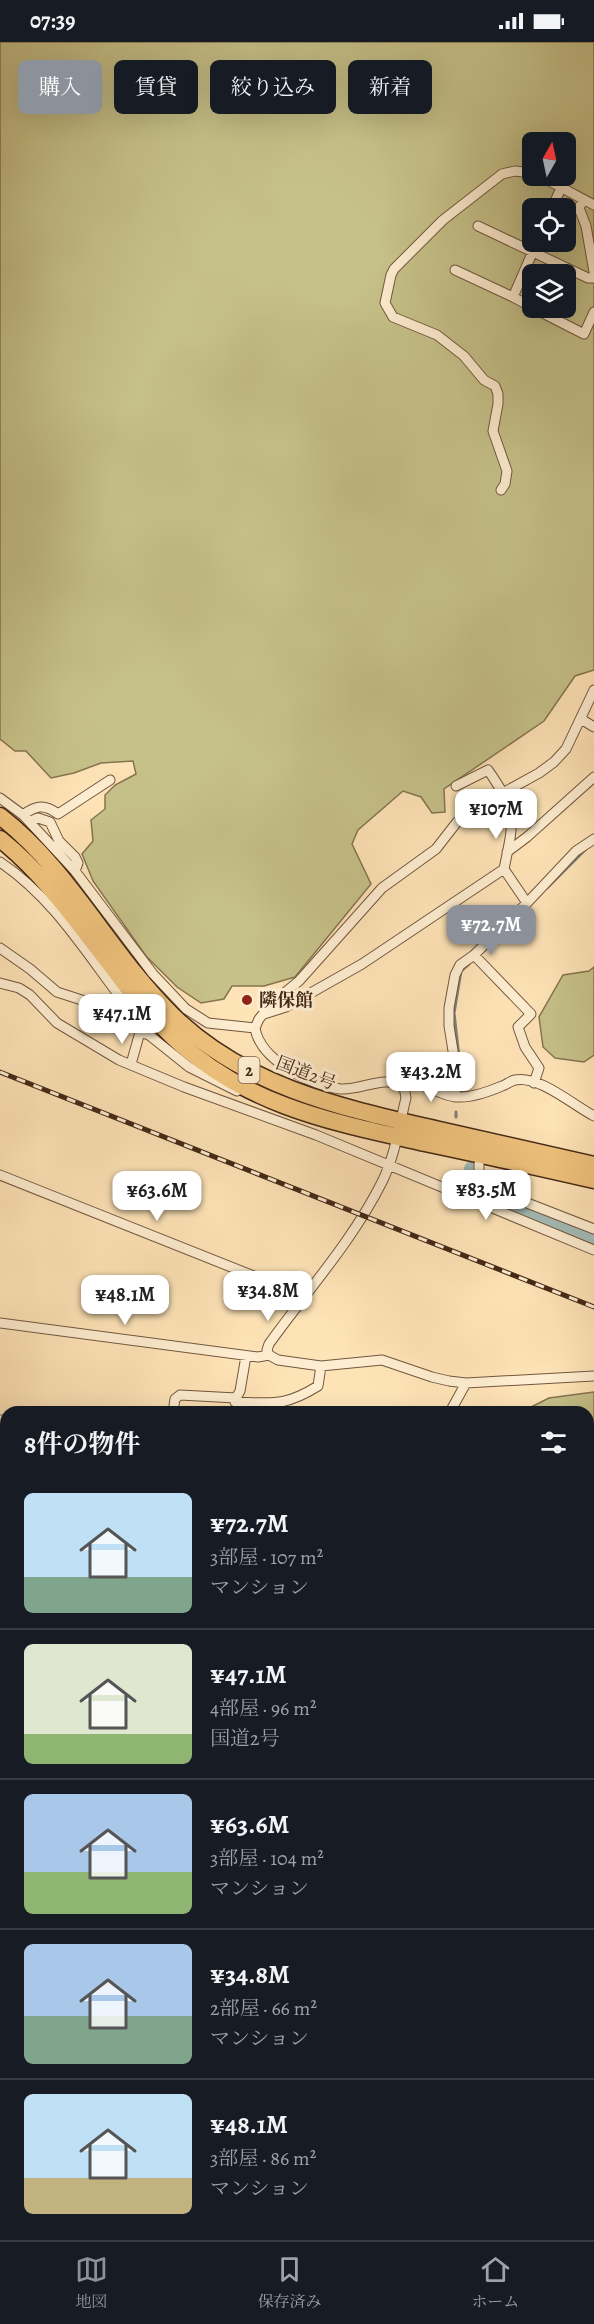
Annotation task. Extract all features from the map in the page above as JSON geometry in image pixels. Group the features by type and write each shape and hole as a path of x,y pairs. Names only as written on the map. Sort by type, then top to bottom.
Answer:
{"highway":[{"name":"国道2号","path":"0,816 21,832 55,869 172,1015 204,1042 254,1073 399,1129 594,1180"},
{"name":"国道2号","path":"0,840 27,863 60,900 133,994 176,1040 223,1075 262,1098 305,1114 594,1165"}],"street":[{"path":"501,490 505,484 507,471 493,431 498,404 495,386 484,380 464,356 437,335 393,317 385,303 394,269 443,220 502,174 522,172"},
{"path":"558,186 594,205"},
{"path":"556,198 561,188"},
{"path":"583,200 579,208 586,226 594,272"},
{"path":"478,226 532,253 588,278 594,278"},
{"path":"513,297 532,253"},
{"path":"455,270 522,302"},
{"path":"554,318 584,334 594,312"},
{"path":"594,690 566,749 554,762 539,773 472,810 457,822 435,849 382,888 299,981 272,1003 255,1028 256,1038 262,1047 292,1073 325,1086 343,1089 391,1081 404,1087 412,1084 425,1085 455,1097 488,1091 515,1080 551,1089 594,1116"},
{"path":"580,719 594,727"},
{"path":"456,786 488,770 504,793 513,823 504,869 527,903"},
{"path":"507,852 594,777"},
{"path":"27,818 36,807 43,806 58,814 110,780"},
{"path":"0,798 27,818 75,871 153,974 186,1009 208,1023 255,1028"},
{"path":"27,818 45,818 50,822 59,842 75,857 78,864 75,871"},
{"path":"455,1097 457,1077 449,1026 454,975 460,965 476,957 576,851 594,839"},
{"path":"5,861 58,914 139,1021 140,1032 131,1064"},
{"path":"264,1014 286,1007 362,964 504,869"},
{"path":"0,948 57,992 94,1004 125,1018 134,1015"},
{"path":"476,957 531,1014 518,1028 525,1047 539,1068 534,1083"},
{"path":"0,983 19,988 30,995 57,1023 119,1060 389,1166 594,1250"},
{"path":"140,1032 149,1035 189,1067 222,1085 242,1094 262,1098"},
{"path":"269,1355 267,1350 269,1344 356,1224 381,1184 389,1166 399,1129 406,1098 404,1087"},
{"path":"479,1164 479,1179 484,1189 594,1229"},
{"path":"0,1175 304,1296"},
{"path":"516,1217 522,1202"},
{"path":"0,1323 246,1356 269,1355 278,1360 321,1366 382,1360 449,1382 594,1376"},
{"path":"234,1404 240,1391 246,1356"},
{"path":"174,1406 175,1399 180,1395 234,1404 285,1403 318,1386 321,1366"},
{"path":"453,1406 466,1383"}],"shaded area":[{"path":"0,42 594,42 594,670 575,676 544,721 444,789 445,812 432,813 421,797 403,791 358,830 352,844 371,884 295,977 264,986 232,986 224,999 201,1003 177,987 146,956 93,881 82,854 93,841 91,820 105,809 105,795 115,785 136,774 133,761 101,763 74,773 51,778 26,751 15,751 0,739"},
{"path":"594,967 594,1055 584,1062 555,1058 543,1047 539,1017 563,975 589,971"},
{"path":"594,1392 594,1406 533,1406 549,1398"}],"waterway":[{"path":"547,888 587,848"},
{"path":"460,1066 454,1013 461,971 469,964"},
{"path":"456,1112 456,1117"},
{"path":"472,1169 476,1191 594,1238"}],"railway":[{"path":"0,1072 594,1307"}],"place":[{"name":"隣保館","path":"247,1000"}]}
